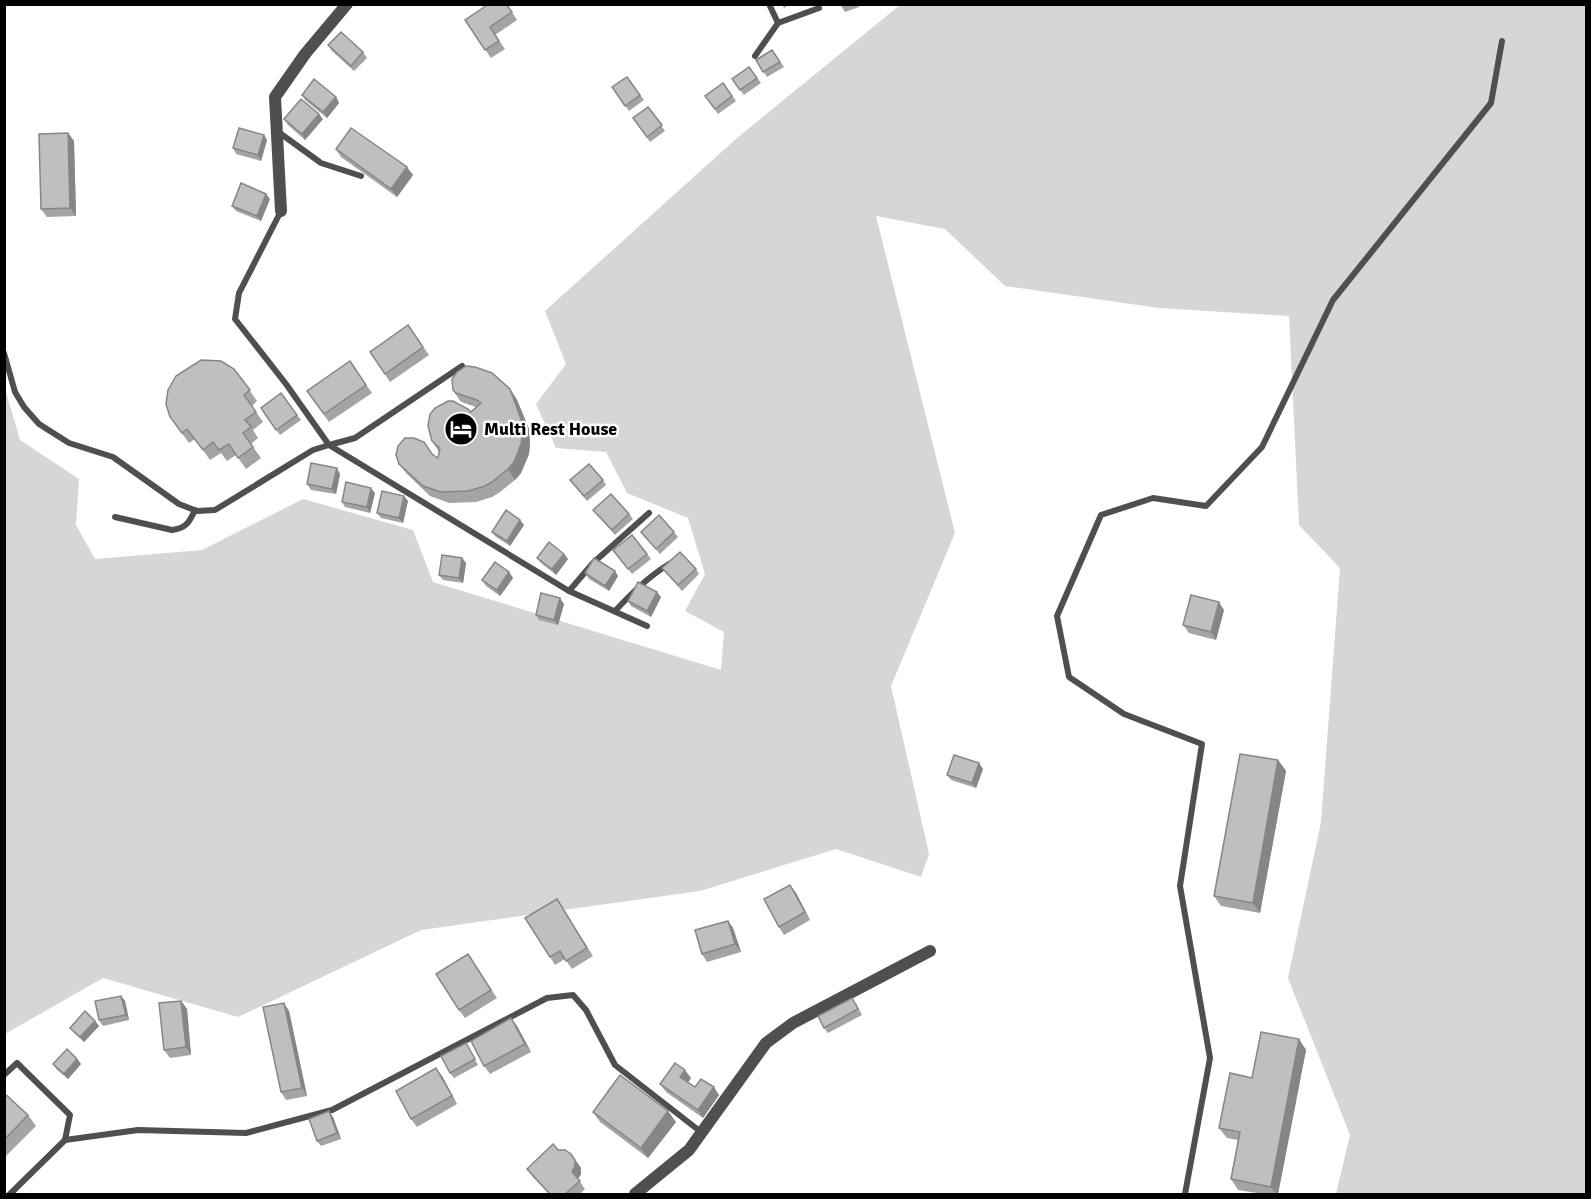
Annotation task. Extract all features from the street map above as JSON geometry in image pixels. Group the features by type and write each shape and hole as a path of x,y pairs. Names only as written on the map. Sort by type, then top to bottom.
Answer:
{"street":[{"path":"280,211 275,97 304,54 347,4"},
{"path":"635,1194 689,1150 766,1043 793,1023 930,951"}],"lane":[{"path":"769,4 778,23"},
{"path":"755,56 778,23 819,8"},
{"path":"1185,1194 1210,1058 1180,886 1202,744 1124,714 1069,676 1057,616 1101,515 1153,498 1206,506 1262,447 1333,300 1491,103 1502,41"},
{"path":"277,130 321,163 361,176"},
{"path":"280,211 239,293 235,320 286,384 329,445 569,591 648,626"},
{"path":"4,353 15,392 39,424 69,442 113,457 179,504 195,510 215,510 314,450 355,438 462,366"},
{"path":"116,517 172,530 181,529 190,522 195,510"},
{"path":"569,591 593,563 649,513"},
{"path":"615,611 654,573 672,561"},
{"path":"65,1140 138,1130 246,1133 332,1110 547,998 573,995 586,1010 615,1065 701,1133"},
{"path":"4,1075 17,1063 70,1115 65,1140 10,1194"}],"shaded area":[{"path":"900,5 1586,5 1586,1194 1336,1194 1350,1135 1288,978 1321,822 1340,568 1299,525 1289,316 1159,308 1005,286 945,229 876,216 955,533 891,686 929,854 921,877 836,849 700,891 421,930 238,1017 103,978 5,1034 4,385 20,440 79,479 76,525 95,559 202,550 303,499 413,530 433,582 721,670 724,632 685,611 705,574 688,518 627,493 606,452 556,448 536,404 566,364 545,311 737,138"}],"building":[{"path":"489,4 506,4 512,12 490,27 499,41 485,50 465,20"},
{"path":"341,32 363,52 351,66 328,45"},
{"path":"772,50 780,62 763,72 756,60"},
{"path":"749,67 757,78 740,90 732,79"},
{"path":"627,77 640,95 625,106 612,87"},
{"path":"314,79 336,97 323,112 302,95"},
{"path":"723,83 732,96 715,109 705,96"},
{"path":"301,99 319,114 302,134 284,119"},
{"path":"648,107 662,125 647,137 633,118"},
{"path":"239,128 264,135 258,155 233,148"},
{"path":"351,128 407,167 391,189 336,149"},
{"path":"68,133 70,208 41,209 39,134"},
{"path":"241,183 266,194 257,216 232,206"},
{"path":"408,325 423,347 385,374 370,352"},
{"path":"201,360 221,361 234,369 250,390 244,395 256,412 245,420 251,427 243,433 253,447 238,458 229,444 219,450 213,442 203,450 187,429 182,433 170,417 166,404 168,390 176,376"},
{"path":"350,361 366,385 324,414 307,391"},
{"path":"466,366 492,373 510,389 521,419 523,432 521,444 514,462 492,482 468,491 441,492 423,486 399,464 396,455 398,446 405,438 414,438 424,442 432,454 438,458 440,448 432,441 428,426 430,414 435,408 448,401 453,401 471,412 481,403 453,390 452,379"},
{"path":"281,393 297,415 276,430 261,408"},
{"path":"311,463 337,468 332,489 307,484"},
{"path":"589,464 603,480 584,496 570,480"},
{"path":"346,482 371,488 367,507 342,502"},
{"path":"382,491 404,496 399,518 377,513"},
{"path":"611,494 629,514 612,530 593,510"},
{"path":"506,510 520,520 507,541 492,532"},
{"path":"659,515 674,532 656,549 641,532"},
{"path":"632,535 647,554 628,569 613,550"},
{"path":"549,542 564,554 552,569 537,558"},
{"path":"680,552 696,569 678,585 662,568"},
{"path":"442,555 462,558 459,578 439,575"},
{"path":"594,558 615,571 605,586 585,573"},
{"path":"495,562 509,572 497,590 482,580"},
{"path":"638,582 657,592 647,611 628,601"},
{"path":"541,593 560,598 554,620 536,615"},
{"path":"1191,595 1219,602 1211,632 1183,625"},
{"path":"1240,754 1278,760 1253,903 1214,896"},
{"path":"954,755 979,763 972,783 947,775"},
{"path":"790,885 805,912 779,927 764,899"},
{"path":"557,899 587,948 566,961 560,951 550,957 525,918"},
{"path":"728,921 735,944 702,954 695,930"},
{"path":"468,954 491,990 459,1010 436,974"},
{"path":"121,996 126,1015 99,1020 95,1001"},
{"path":"852,998 858,1009 824,1028 818,1016"},
{"path":"181,1001 186,1047 164,1050 159,1003"},
{"path":"284,1003 302,1088 281,1092 263,1007"},
{"path":"85,1011 95,1021 80,1037 70,1028"},
{"path":"511,1018 525,1044 484,1066 471,1041"},
{"path":"1261,1032 1299,1039 1271,1187 1231,1179 1240,1132 1219,1128 1230,1073 1252,1078"},
{"path":"466,1043 475,1059 450,1073 441,1056"},
{"path":"67,1049 77,1059 64,1074 53,1064"},
{"path":"675,1063 685,1070 680,1077 695,1087 701,1079 714,1087 698,1110 660,1084"},
{"path":"436,1068 452,1096 411,1119 396,1091"},
{"path":"620,1075 668,1111 641,1148 593,1112"},
{"path":"4,1093 28,1115 4,1140"},
{"path":"329,1111 337,1133 317,1141 309,1119"},
{"path":"553,1144 558,1150 565,1150 571,1154 575,1160 572,1172 580,1181 565,1194 550,1194 527,1169"}],"place":[{"name":"Multi Rest House","path":"461,429"}]}
